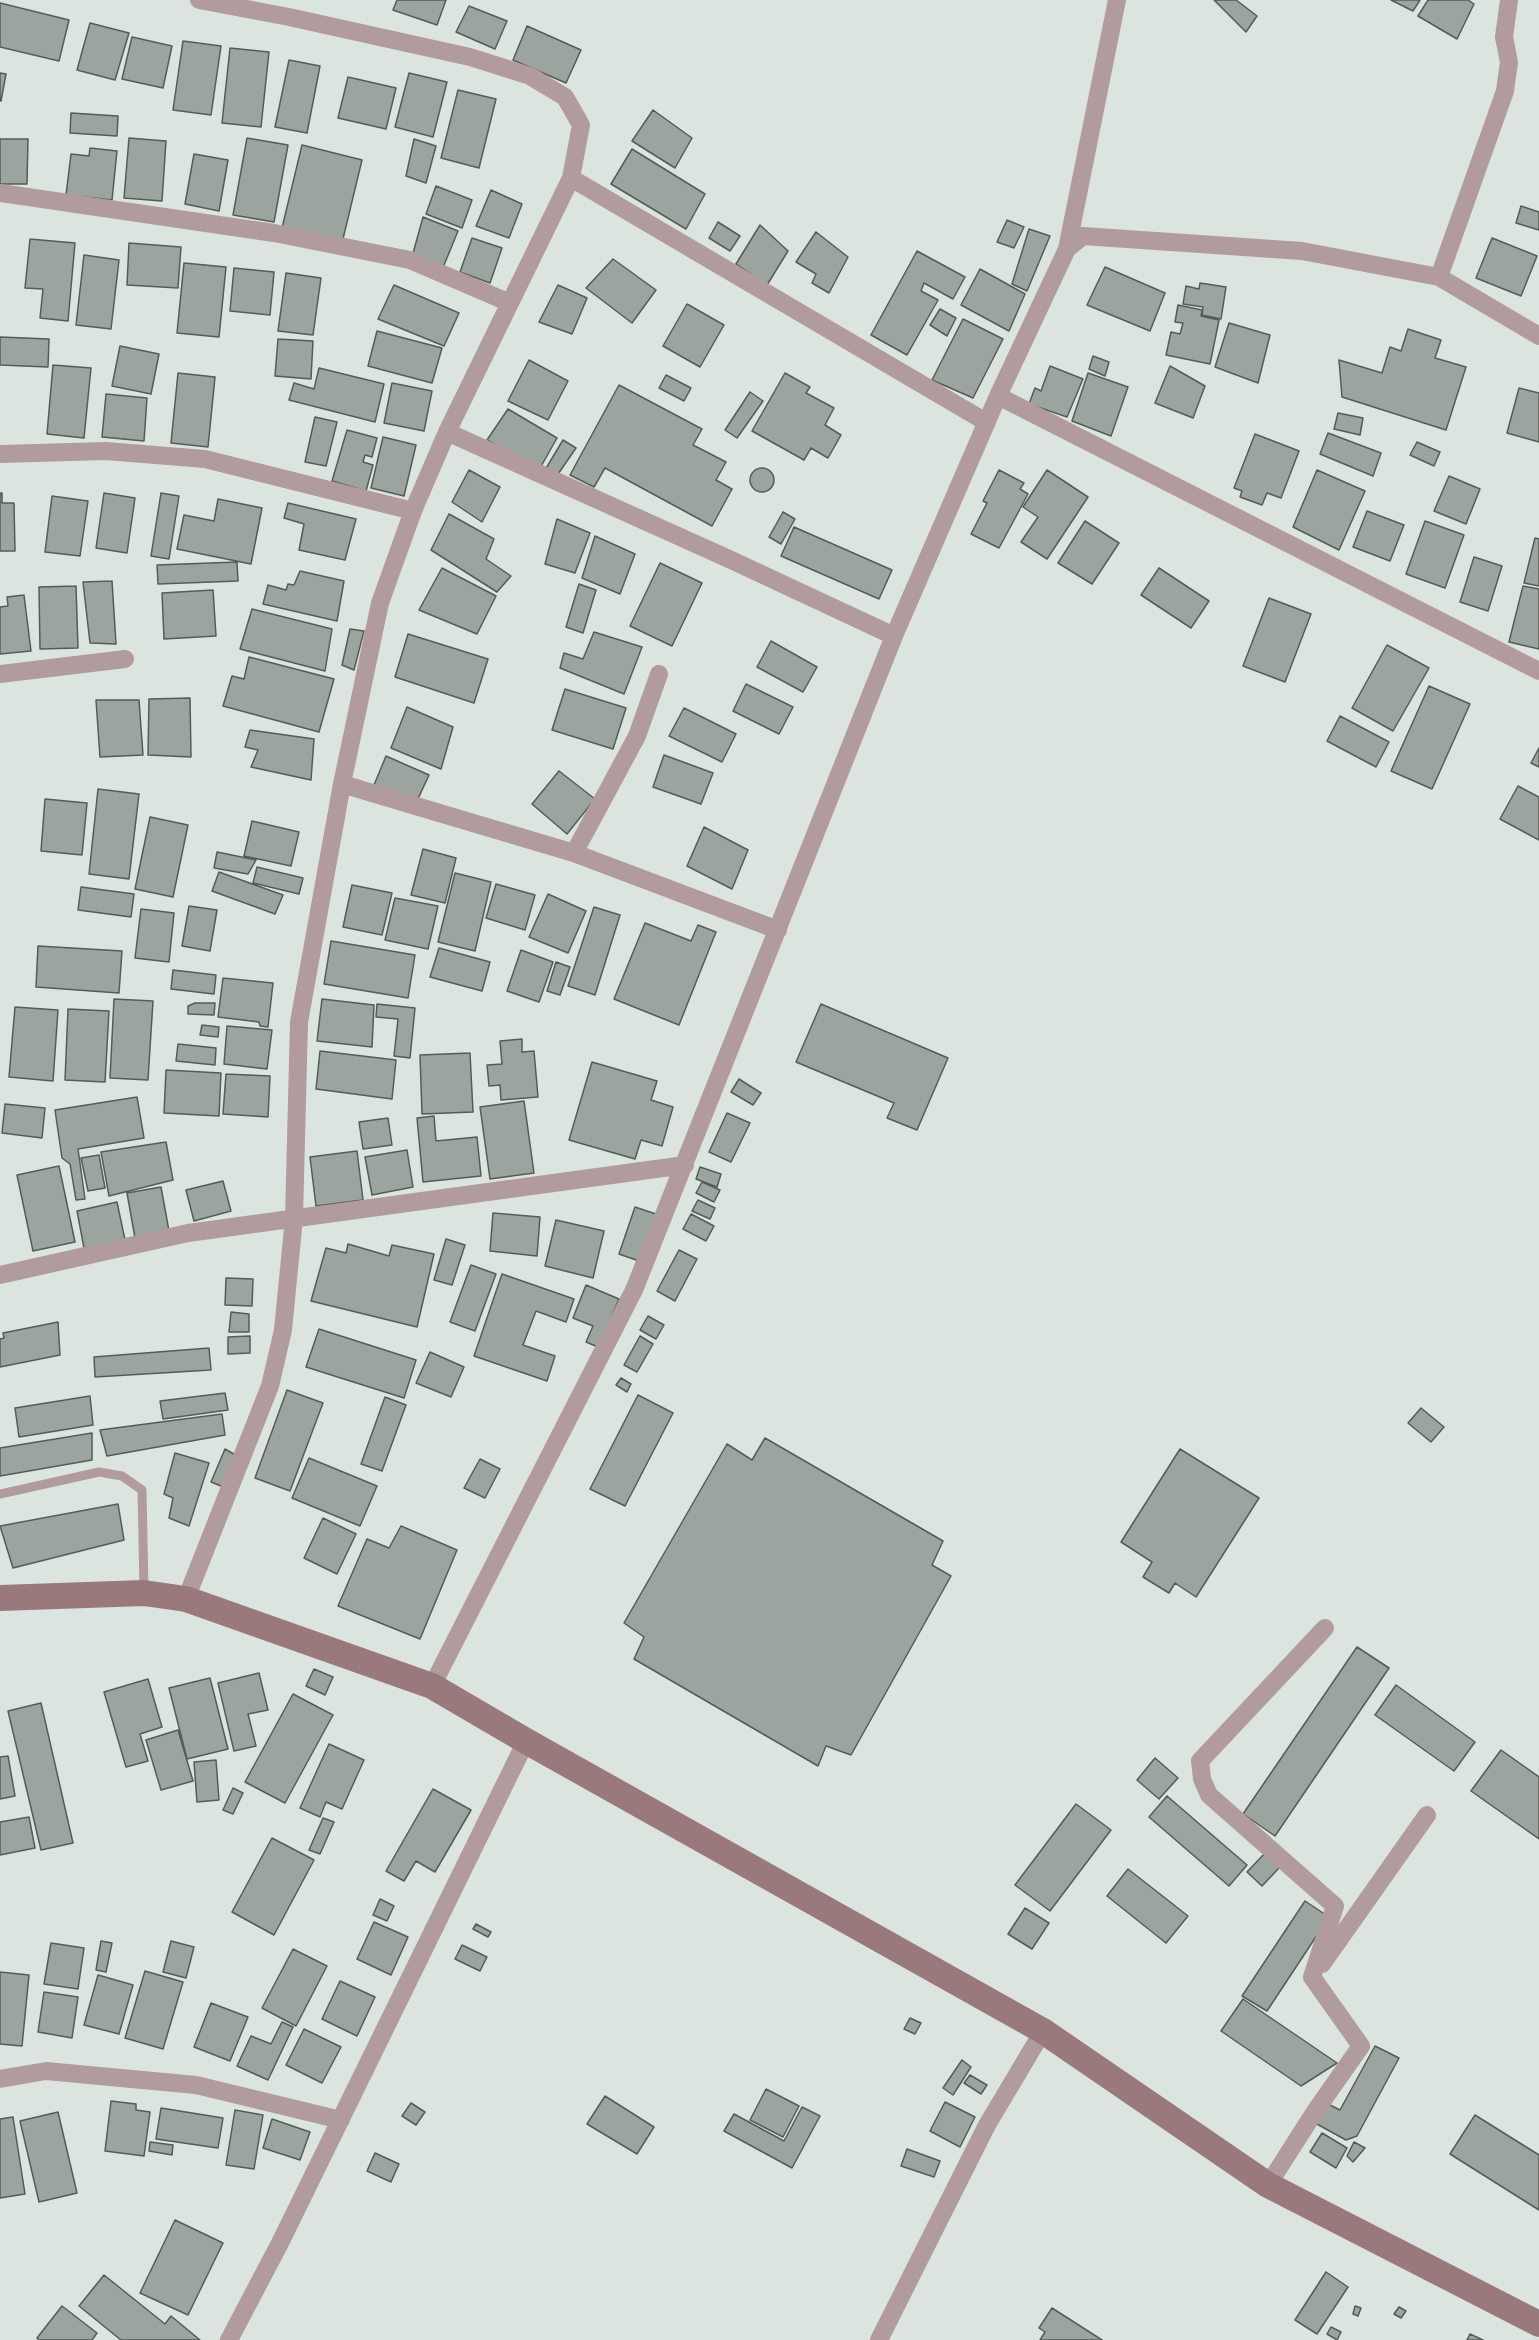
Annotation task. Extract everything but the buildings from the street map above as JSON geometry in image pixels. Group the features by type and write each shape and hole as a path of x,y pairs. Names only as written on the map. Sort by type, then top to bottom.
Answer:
{"main road":[{"path":"0,1598 144,1593 186,1599 432,1686 1043,2031 1268,2185 1539,2324"}],"street":[{"path":"186,1599 270,1386 283,1330 294,1218 299,1022 342,784 380,603 413,511 447,432 571,178 580,125 565,97 530,76 470,57 289,17 199,0"},
{"path":"432,1686 634,1290 894,636 986,422 1067,249 1116,0"},
{"path":"1439,277 1505,91 1509,62 1504,37 1509,0"},
{"path":"571,178 986,422"},
{"path":"0,194 274,233 410,260 510,303"},
{"path":"1067,249 1083,236 1302,251 1439,277 1539,336"},
{"path":"998,396 1539,671"},
{"path":"447,432 894,636"},
{"path":"0,454 106,451 205,459 413,511"},
{"path":"0,674 125,659"},
{"path":"574,853 637,736 658,674"},
{"path":"342,784 574,853 778,930"},
{"path":"0,1275 188,1233 685,1165"},
{"path":"1312,1977 1335,1906 1209,1795 1202,1779 1200,1761 1324,1628"},
{"path":"229,2340 280,2243 526,1741"},
{"path":"1312,1977 1427,1815"},
{"path":"1268,2185 1314,2113 1361,2046 1312,1977"},
{"path":"879,2340 987,2125 1043,2031"},
{"path":"0,2079 46,2071 196,2085 340,2120"}],"lane":[{"path":"0,1494 99,1472 122,1476 142,1490 144,1593"}]}
